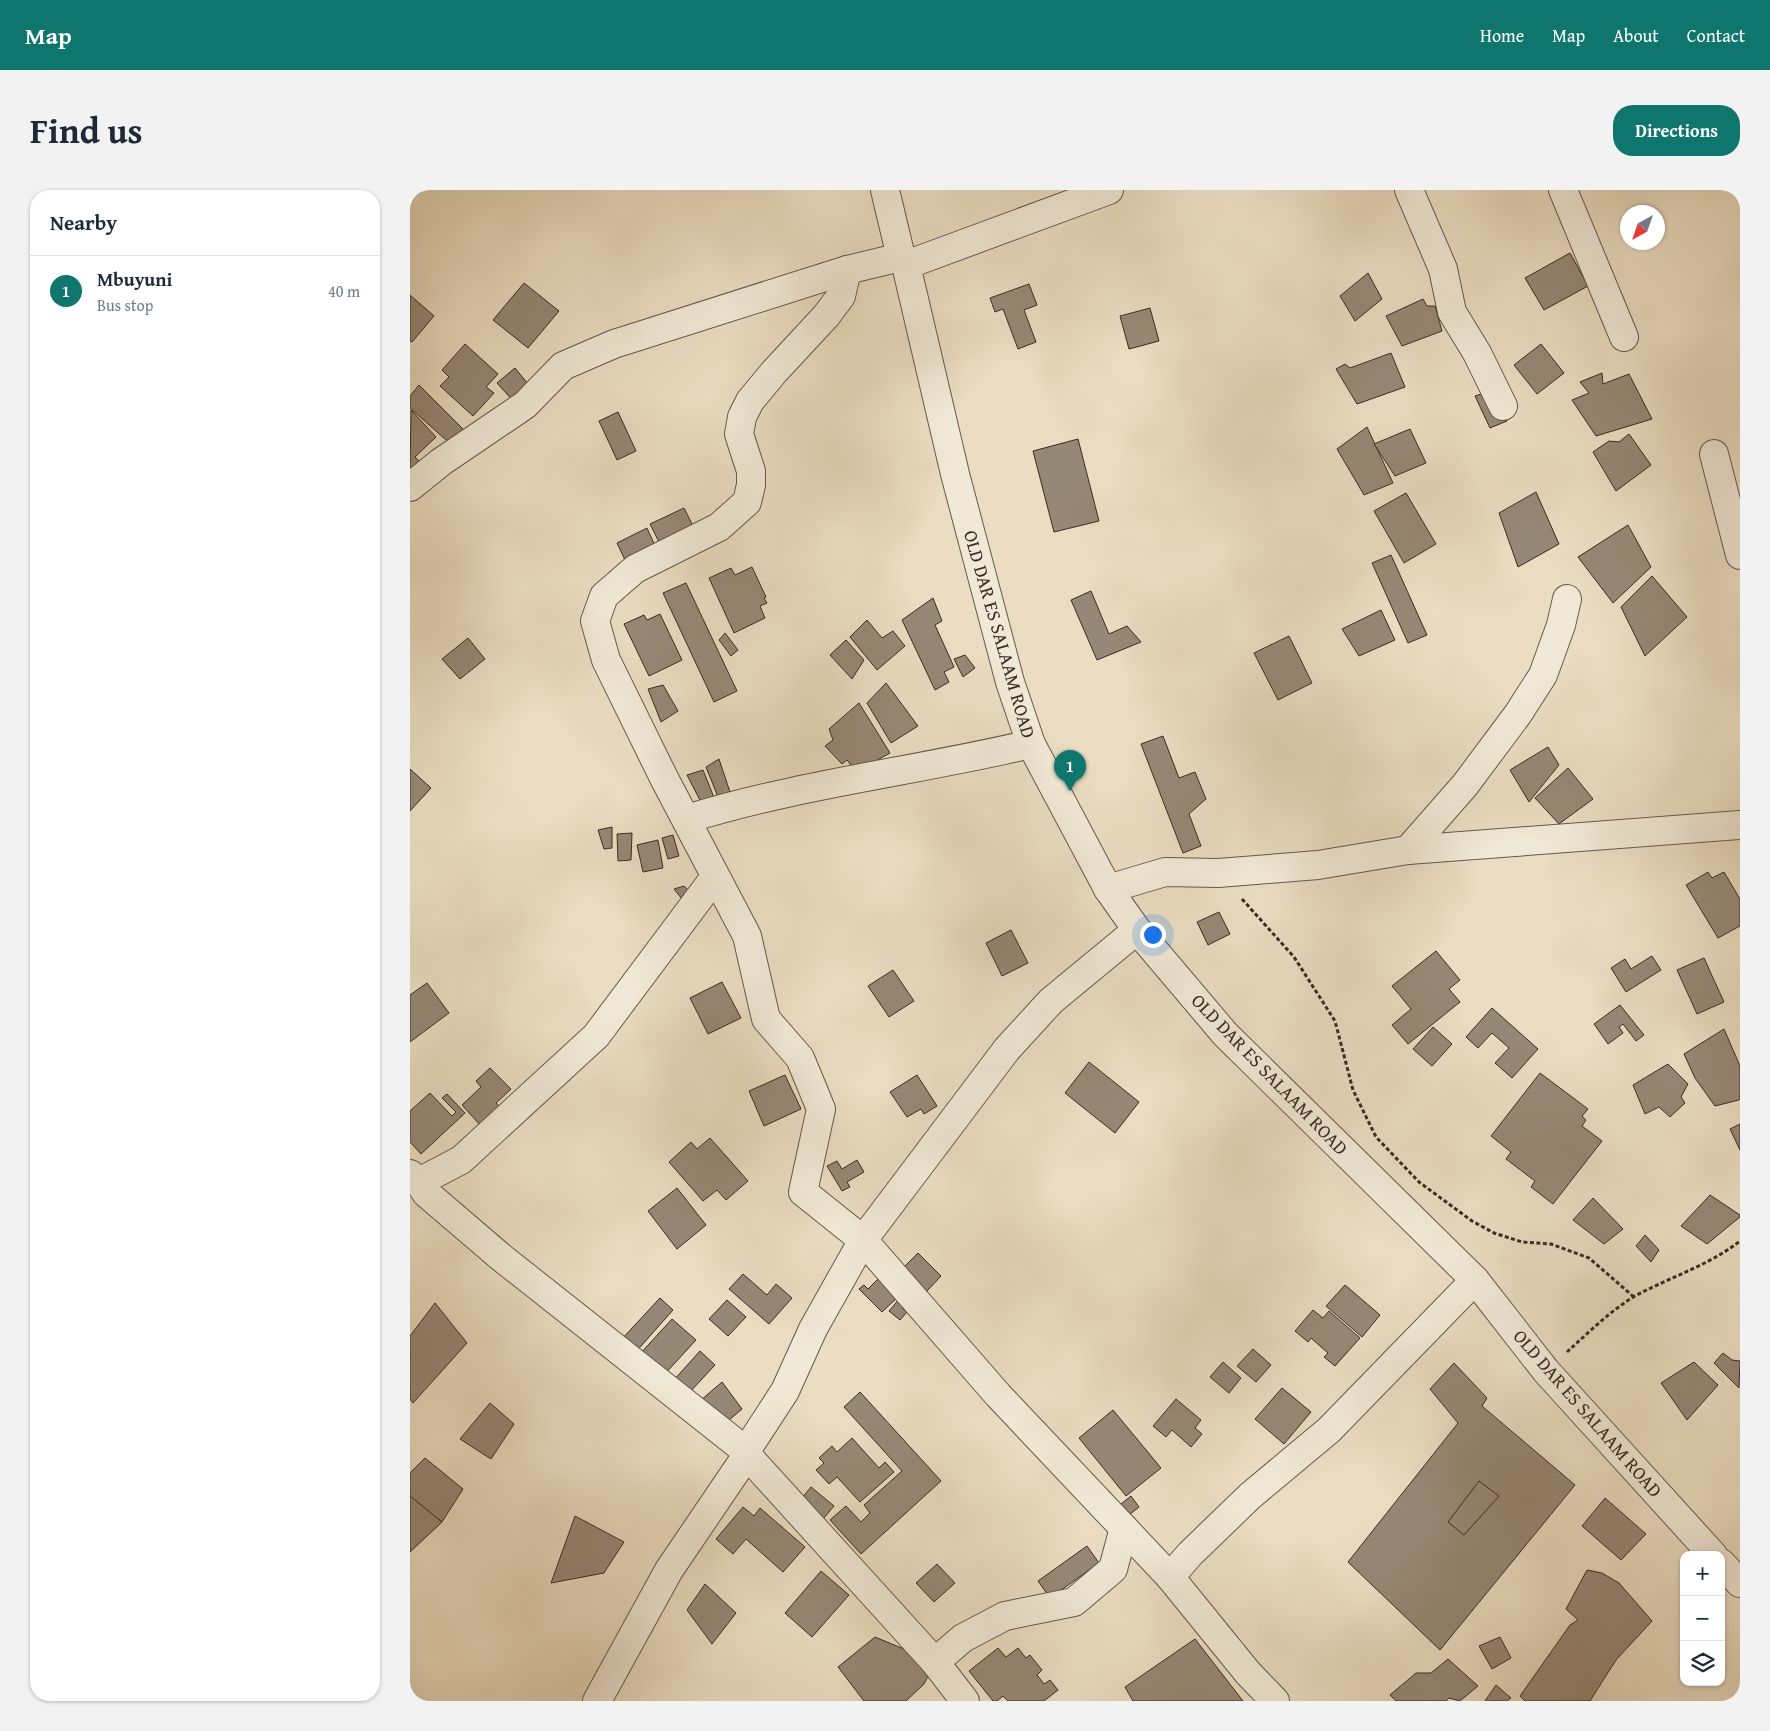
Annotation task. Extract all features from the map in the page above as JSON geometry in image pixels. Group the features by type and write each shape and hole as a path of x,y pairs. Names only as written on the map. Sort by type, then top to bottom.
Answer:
{"street":[{"name":"OLD DAR ES SALAAM ROAD","path":"886,190 955,474 1010,682 1031,744 1108,889 1138,930 1225,1034 1476,1280 1546,1371 1709,1551"},
{"path":"410,487 441,462 525,405 563,366 614,344 847,270 904,261 1109,190"},
{"path":"1409,190 1443,268 1452,312 1477,353 1503,406"},
{"path":"1563,190 1624,337"},
{"path":"847,270 840,296 820,322 750,401 742,417 740,434 751,471 751,485 747,502 719,527 636,569 604,596 595,621 606,660 664,778 747,936 766,1019 800,1058 821,1108 803,1192 863,1240 998,1395 1170,1577 1248,1673 1275,1701"},
{"path":"1714,454 1740,555"},
{"path":"1408,850 1465,785 1523,706 1543,674 1561,625 1567,599"},
{"path":"687,819 730,805 966,760 1031,744"},
{"path":"1108,889 1165,872 1218,873 1318,865 1408,850 1740,825"},
{"path":"715,877 596,1036 461,1160 414,1178 426,1193 502,1258 746,1453 935,1662 965,1701"},
{"path":"596,1701 669,1570 785,1391 813,1329 863,1240 1007,1050 1051,1001 1138,930"},
{"path":"1170,1577 1190,1554 1250,1496 1329,1430 1476,1280"},
{"path":"935,1662 963,1638 1005,1616 1074,1602 1113,1569 1124,1528"},
{"path":"1725,1567 1740,1583"}],"path":[{"path":"1218,873 1294,957 1335,1021 1353,1090 1376,1138 1419,1182 1472,1221 1494,1233 1522,1242 1551,1244 1589,1258 1634,1297"},
{"path":"1546,1371 1601,1322 1634,1297 1723,1255 1740,1242"}],"building":[{"path":"1570,253 1588,286 1544,310 1525,278"},
{"path":"1368,273 1382,299 1355,321 1340,296"},
{"path":"524,283 559,311 528,348 493,320"},
{"path":"1029,284 1037,305 1024,310 1036,342 1018,349 1003,309 995,312 990,298"},
{"path":"410,295 434,316 412,342 410,341"},
{"path":"1423,299 1427,306 1435,306 1442,331 1402,346 1386,316"},
{"path":"1150,308 1159,341 1129,349 1120,316"},
{"path":"465,344 498,374 486,387 494,393 473,416 440,386 449,377 442,370"},
{"path":"1541,344 1564,373 1537,394 1514,365"},
{"path":"1391,353 1405,387 1357,404 1336,369 1345,364 1350,368"},
{"path":"515,368 532,389 515,403 497,383"},
{"path":"1602,373 1603,384 1629,374 1652,419 1596,436 1572,400 1589,393 1580,382"},
{"path":"419,385 467,433 454,447 410,408 410,396"},
{"path":"1487,392 1507,421 1490,428 1475,396"},
{"path":"411,410 436,437 415,457 419,461 410,470"},
{"path":"618,412 636,451 617,460 599,421"},
{"path":"1367,427 1393,483 1364,495 1337,449"},
{"path":"1410,429 1426,463 1395,476 1374,444"},
{"path":"1629,434 1651,465 1616,491 1593,452 1609,441 1619,442"},
{"path":"1078,439 1099,521 1054,532 1033,451"},
{"path":"1536,492 1559,544 1518,567 1499,513"},
{"path":"1406,493 1436,544 1404,563 1374,511"},
{"path":"684,508 694,528 660,544 650,524"},
{"path":"1628,525 1651,567 1613,603 1578,557"},
{"path":"647,528 656,548 626,562 617,543"},
{"path":"1391,555 1427,635 1408,643 1372,563"},
{"path":"752,567 766,597 764,598 767,603 760,606 765,618 734,633 709,578 731,568 735,575"},
{"path":"1652,576 1687,617 1645,656 1621,607"},
{"path":"686,583 737,691 714,702 663,593"},
{"path":"1091,591 1109,634 1127,626 1141,642 1097,660 1071,600"},
{"path":"933,598 942,621 935,625 954,667 944,672 949,682 935,690 902,620"},
{"path":"1381,610 1395,640 1359,656 1342,629"},
{"path":"660,614 682,660 649,676 624,624 644,615 647,620"},
{"path":"867,620 882,638 893,631 905,646 877,670 850,637"},
{"path":"725,633 738,650 731,656 719,640"},
{"path":"1289,636 1312,683 1278,700 1254,653"},
{"path":"468,638 485,659 460,679 442,659"},
{"path":"846,640 864,660 852,679 830,655"},
{"path":"965,655 975,668 963,677 954,659"},
{"path":"886,683 918,726 891,743 867,703"},
{"path":"663,685 678,711 661,722 648,689"},
{"path":"859,703 890,753 856,772 847,760 842,764 825,746 833,740 829,729"},
{"path":"1163,736 1179,778 1195,772 1206,799 1189,814 1201,846 1183,853 1141,744"},
{"path":"1548,747 1559,765 1529,802 1510,770"},
{"path":"719,759 731,795 718,797 706,767"},
{"path":"1568,768 1593,799 1559,824 1535,798"},
{"path":"410,769 431,788 410,811"},
{"path":"703,770 717,805 704,808 687,775"},
{"path":"612,827 612,848 604,849 598,830"},
{"path":"632,833 631,860 618,861 617,834"},
{"path":"673,835 679,856 668,859 662,838"},
{"path":"658,840 663,868 643,872 637,845"},
{"path":"1708,872 1712,878 1724,872 1740,899 1740,926 1718,938 1686,885"},
{"path":"684,886 704,905 694,914 674,889"},
{"path":"1219,912 1230,934 1208,945 1197,922"},
{"path":"1011,930 1028,963 1002,976 986,943"},
{"path":"1436,951 1460,980 1449,989 1460,1002 1408,1044 1392,1025 1411,1009 1392,986"},
{"path":"1652,956 1661,970 1626,992 1611,968 1625,959 1631,969"},
{"path":"1704,958 1724,1002 1697,1014 1677,970"},
{"path":"893,970 914,1001 889,1017 868,986"},
{"path":"722,982 741,1018 708,1034 690,998"},
{"path":"427,983 449,1013 410,1042 410,995"},
{"path":"1620,1005 1644,1035 1636,1041 1623,1024 1619,1027 1623,1033 1608,1044 1594,1024"},
{"path":"1492,1008 1538,1049 1512,1078 1495,1063 1509,1048 1492,1033 1478,1048 1466,1037"},
{"path":"1433,1027 1452,1044 1432,1066 1413,1049"},
{"path":"1724,1029 1740,1066 1740,1098 1739,1100 1715,1106 1695,1078 1684,1054"},
{"path":"1089,1062 1139,1102 1115,1133 1065,1093"},
{"path":"1668,1064 1688,1084 1681,1097 1685,1103 1670,1117 1659,1107 1645,1114 1633,1085"},
{"path":"490,1068 511,1089 496,1103 500,1107 481,1126 462,1105 481,1087 476,1081"},
{"path":"1540,1073 1588,1109 1582,1116 1586,1120 1582,1126 1602,1141 1553,1204 1531,1187 1535,1181 1506,1159 1511,1152 1491,1136"},
{"path":"785,1075 801,1109 764,1126 749,1091"},
{"path":"917,1075 937,1106 924,1114 921,1109 907,1117 890,1092"},
{"path":"430,1093 452,1116 456,1112 442,1098 447,1094 465,1113 421,1154 410,1142 410,1111"},
{"path":"1740,1124 1740,1150 1730,1129"},
{"path":"710,1138 748,1181 726,1200 717,1190 703,1201 669,1162 691,1142 697,1149"},
{"path":"857,1160 864,1172 847,1182 850,1187 842,1191 827,1166 837,1161 842,1169"},
{"path":"677,1188 706,1225 677,1249 648,1211"},
{"path":"1710,1195 1740,1215 1740,1217 1707,1244 1681,1226"},
{"path":"1593,1198 1623,1229 1604,1244 1573,1220"},
{"path":"1645,1235 1659,1250 1651,1262 1636,1246"},
{"path":"918,1253 941,1276 926,1292 902,1269"},
{"path":"743,1274 767,1295 776,1284 792,1298 769,1324 729,1289"},
{"path":"879,1278 899,1296 882,1312 859,1289 864,1285 868,1289"},
{"path":"1345,1285 1380,1315 1362,1337 1326,1306"},
{"path":"901,1297 907,1302 902,1308 907,1312 900,1320 889,1311"},
{"path":"660,1298 673,1310 634,1354 620,1341"},
{"path":"727,1300 746,1317 728,1336 709,1319"},
{"path":"435,1303 467,1343 413,1403 410,1399 410,1336"},
{"path":"1313,1310 1323,1318 1329,1311 1360,1338 1335,1366 1324,1357 1328,1353 1311,1338 1308,1342 1295,1331"},
{"path":"672,1319 696,1340 662,1377 639,1355"},
{"path":"1253,1349 1271,1365 1256,1382 1237,1366"},
{"path":"700,1351 715,1365 688,1394 673,1381"},
{"path":"1723,1353 1732,1360 1740,1361 1739,1388 1714,1363"},
{"path":"1223,1362 1241,1378 1229,1393 1210,1377"},
{"path":"1694,1362 1718,1385 1687,1420 1661,1383"},
{"path":"1454,1363 1487,1398 1482,1406 1575,1485 1440,1650 1348,1562 1458,1423 1430,1389"},
{"path":"722,1382 742,1409 722,1426 700,1401"},
{"path":"1282,1388 1311,1412 1284,1444 1255,1419"},
{"path":"860,1392 941,1481 861,1554 830,1520 846,1506 861,1522 870,1513 864,1505 902,1471 844,1407"},
{"path":"1176,1399 1201,1420 1195,1428 1202,1434 1191,1447 1172,1430 1166,1437 1153,1426"},
{"path":"490,1403 514,1424 491,1459 460,1439"},
{"path":"1113,1410 1161,1468 1126,1496 1079,1438"},
{"path":"852,1438 879,1468 885,1462 894,1472 860,1502 837,1477 829,1484 816,1470 824,1463 819,1458 832,1446 837,1452"},
{"path":"425,1458 463,1489 442,1522 410,1498 410,1473"},
{"path":"1479,1481 1499,1496 1464,1535 1448,1522"},
{"path":"811,1487 834,1506 818,1525 796,1505"},
{"path":"410,1496 442,1522 410,1552"},
{"path":"1131,1496 1139,1507 1124,1519 1116,1508"},
{"path":"1605,1498 1646,1534 1621,1560 1582,1526"},
{"path":"743,1507 754,1516 760,1508 805,1547 783,1572 746,1539 733,1554 716,1539"},
{"path":"575,1516 624,1542 604,1573 551,1583"},
{"path":"1087,1546 1099,1563 1050,1598 1038,1581"},
{"path":"937,1564 955,1583 934,1602 916,1583"},
{"path":"1587,1570 1602,1573 1619,1583 1652,1621 1616,1660 1590,1701 1525,1701 1520,1696 1570,1625 1578,1620 1566,1609"},
{"path":"821,1571 849,1595 812,1637 785,1613"},
{"path":"705,1584 736,1613 712,1644 687,1610"},
{"path":"875,1637 935,1662 924,1684 906,1701 864,1701 838,1667"},
{"path":"1500,1637 1511,1658 1492,1669 1479,1646"},
{"path":"1195,1639 1243,1701 1133,1701 1125,1687"},
{"path":"998,1648 1006,1657 1018,1648 1026,1658 1030,1655 1042,1670 1037,1675 1044,1684 1050,1680 1058,1690 1044,1701 1008,1701 1003,1696 997,1701 993,1701 969,1671"},
{"path":"1448,1659 1478,1686 1460,1701 1449,1698 1446,1701 1396,1701 1390,1695 1416,1673 1431,1673"},
{"path":"1496,1685 1511,1698 1507,1701 1485,1701"}],"place":[{"name":"Mbuyuni","path":"1070,791"}]}
